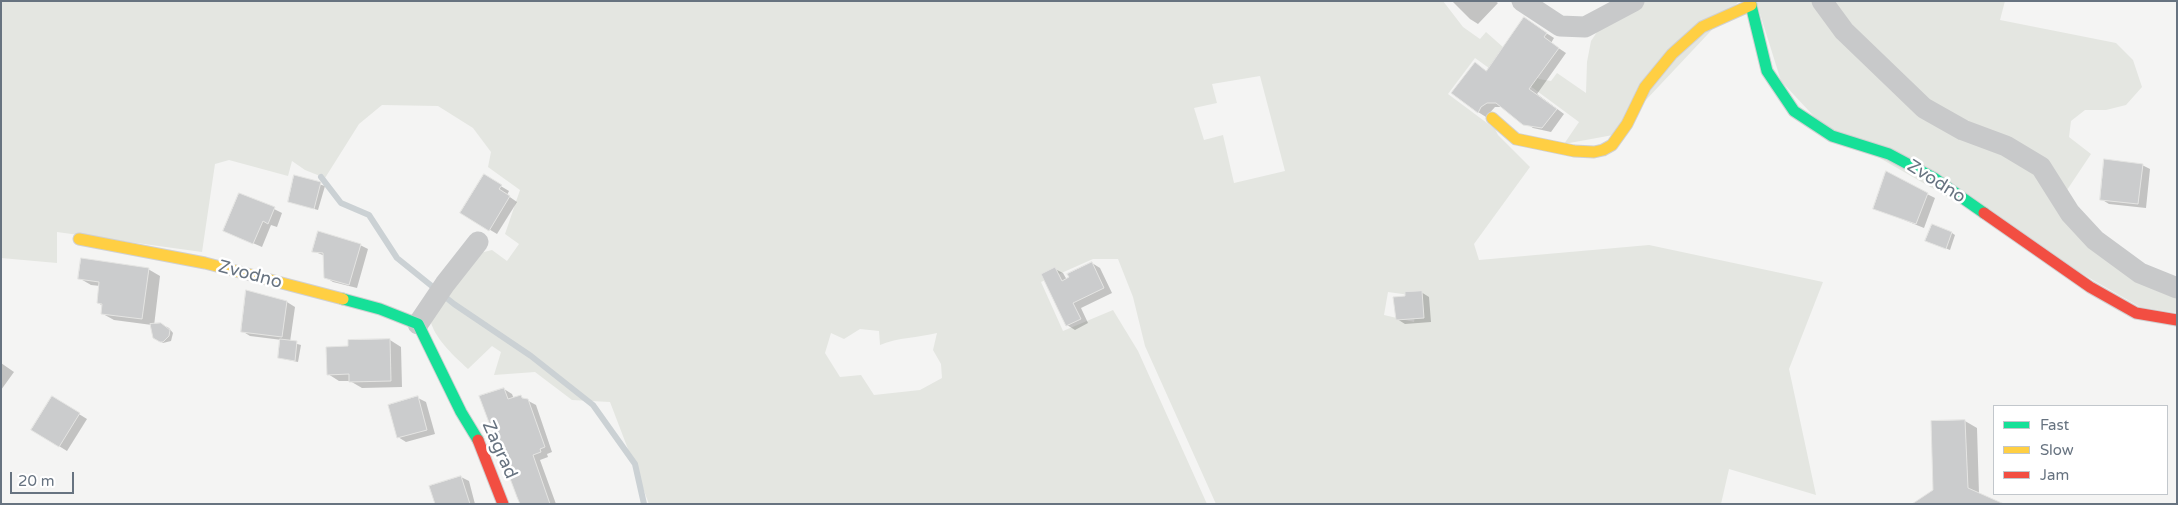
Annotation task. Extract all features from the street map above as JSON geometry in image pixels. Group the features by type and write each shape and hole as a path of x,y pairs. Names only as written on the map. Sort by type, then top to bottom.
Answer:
{"street":[{"path":"1522,1 1560,26 1585,26 1634,1"},
{"path":"1822,1 1844,31 1924,108 1963,130 2006,146 2040,168 2070,213 2094,240 2140,272 2177,288"},
{"path":"1492,118 1516,139 1574,151 1594,152 1604,150 1612,145 1627,124 1645,87 1672,54 1702,27 1750,3"},
{"name":"Zvodno","path":"1750,3 1767,71 1794,111 1832,136 1889,154 1934,178 2090,287 2136,313 2177,320"},
{"name":"Zvodno","path":"79,239 205,263 380,309 418,324"},
{"path":"418,324 478,242"},
{"name":"Zagrad","path":"418,324 461,412 477,437 503,504"}],"shaded area":[{"path":"1,1 1443,1 1463,27 1480,39 1486,32 1539,79 1551,81 1557,73 1586,93 1587,62 1591,41 1599,29 1642,1 1739,1 1613,135 1564,144 1579,122 1518,77 1511,84 1475,58 1448,94 1495,129 1498,135 1530,167 1474,244 1479,260 1649,245 1823,282 1789,369 1816,495 1729,469 1721,504 1216,504 1145,346 1133,297 1118,259 1093,259 1041,282 1063,331 1113,310 1138,351 1207,504 649,504 610,402 572,400 535,372 494,375 501,352 492,346 468,369 437,336 431,323 439,307 480,253 492,250 507,261 519,244 505,234 520,190 488,167 491,152 473,128 438,106 382,105 359,124 325,178 305,170 292,161 288,176 229,160 215,164 202,252 57,232 57,263 1,258","holes":["1260,76 1285,171 1234,183 1223,135 1204,140 1194,108 1217,103 1212,84","1388,292 1417,296 1414,322 1384,315","860,329 879,331 880,345 894,340 937,333 933,350 941,364 942,378 920,390 874,395 861,375 840,377 825,353 831,333 844,339"]},
{"path":"1756,1 1814,1 1885,82 2031,168 2078,229 2177,292 2177,313 2140,307 1822,125 1781,81"},
{"path":"1830,1 2005,1 2000,20 2116,43 2133,60 2142,87 2126,105 2106,110 2085,110 2071,121 2069,137 2091,154 2067,190 1968,124 1935,105 1900,76"}],"building":[{"path":"1524,17 1547,33 1544,37 1559,48 1529,89 1557,109 1542,128 1523,125 1496,103 1487,103 1481,107 1478,113 1451,93 1475,62 1486,71"},
{"path":"2104,159 2143,164 2138,204 2100,200"},
{"path":"1886,171 1928,193 1916,224 1873,209"},
{"path":"484,174 502,185 499,189 510,196 489,231 460,213"},
{"path":"294,175 321,182 314,209 288,202"},
{"path":"239,193 275,207 268,224 263,221 253,244 223,231"},
{"path":"1932,224 1952,232 1946,249 1925,241"},
{"path":"318,231 361,244 349,285 324,278 323,253 312,252"},
{"path":"81,258 149,268 142,319 101,314 102,304 97,303 99,282 78,279"},
{"path":"1092,262 1104,288 1073,303 1081,319 1066,326 1041,274 1055,267 1062,281 1069,277 1067,274"},
{"path":"246,290 287,301 282,337 241,332"},
{"path":"1422,291 1424,318 1396,320 1393,297 1405,296 1405,292"},
{"path":"161,323 170,330 169,336 163,342 153,338 150,324"},
{"path":"280,339 297,341 295,361 278,358"},
{"path":"390,339 391,381 349,382 349,374 327,375 326,347 348,346 348,340"},
{"path":"504,388 508,399 521,395 522,398 528,399 545,447 540,449 541,452 533,455 550,504 520,504 517,497 479,396"},
{"path":"52,396 80,413 59,447 31,430"},
{"path":"418,396 427,430 397,438 388,405"},
{"path":"1965,420 1968,488 2004,504 1912,504 1933,490 1931,421"},
{"path":"461,476 470,504 435,504 429,486"}],"waterway":[{"path":"321,177 341,203 369,215 397,258 454,304 531,356 593,405 635,464 644,504"}],"traffic: fast":[{"path":"1750,1 1767,71 1794,111 1832,136 1889,154 1934,178 1984,213"},
{"path":"343,299 380,309 418,324 461,412 478,440"}],"traffic: slow":[{"path":"1492,118 1516,139 1574,151 1594,152 1603,150 1612,145 1627,124 1645,87 1672,54 1702,27 1751,5"},
{"path":"79,239 205,263 343,299"}],"traffic: jam":[{"path":"1984,213 2090,287 2136,313 2177,320"},
{"path":"478,440 503,504"}]}
